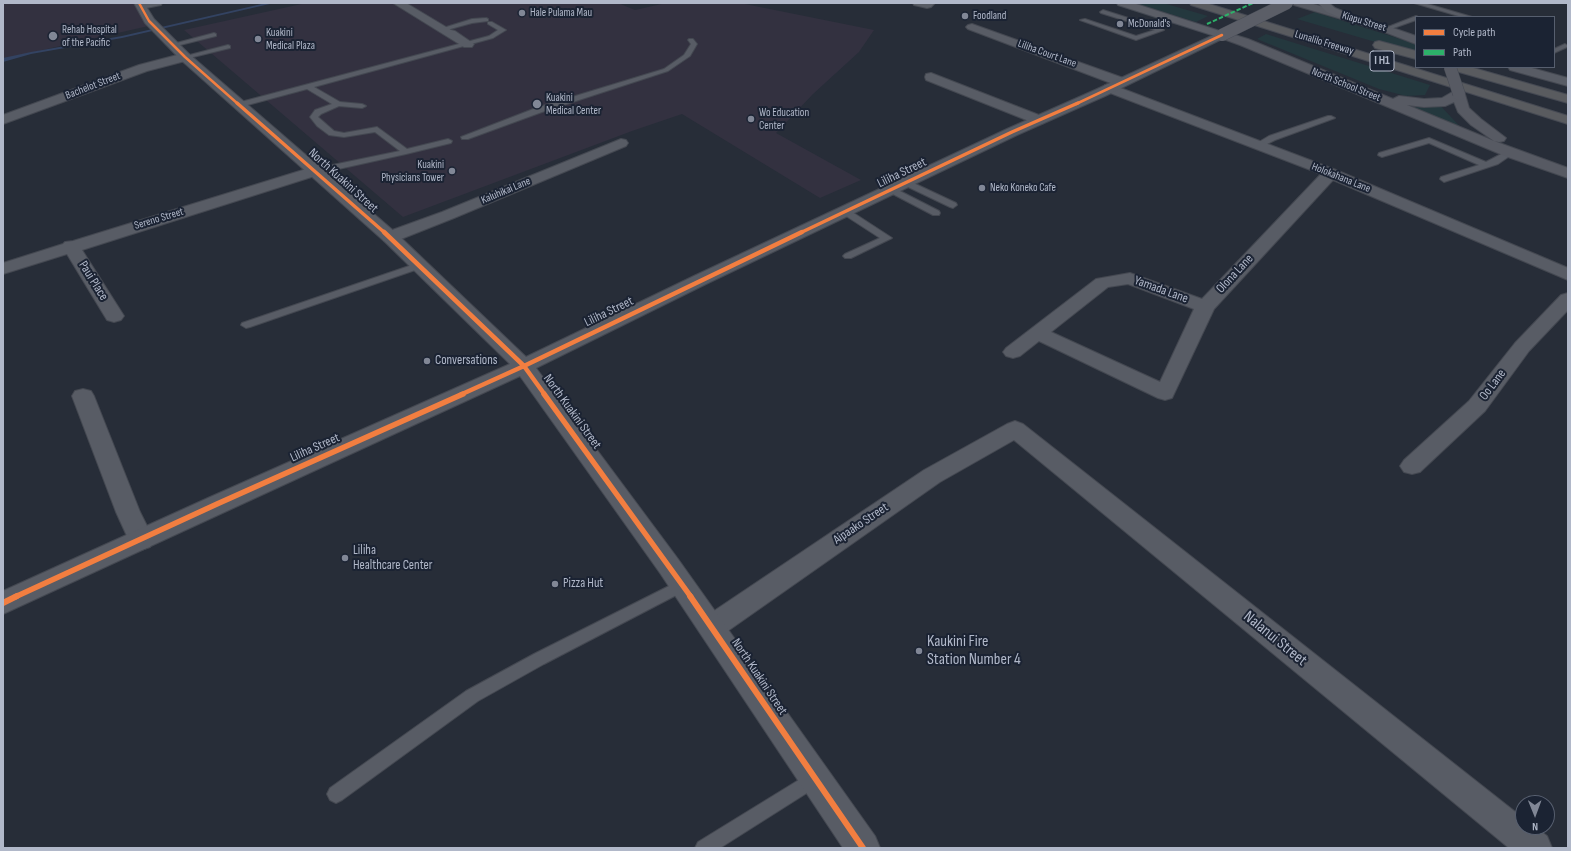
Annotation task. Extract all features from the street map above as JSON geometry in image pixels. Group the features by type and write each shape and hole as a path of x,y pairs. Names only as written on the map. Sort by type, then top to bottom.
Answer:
{"highway":[{"name":"Lunalilo Freeway","path":"1194,3 1568,120"},
{"name":"Lunalilo Freeway","path":"1236,3 1281,16"},
{"name":"Lunalilo Freeway","path":"1371,43 1415,56"},
{"path":"1460,68 1568,99"}],"main road":[{"name":"North School Street","path":"1122,3 1222,35 1350,86 1510,153 1568,173"},
{"name":"Liliha Street","path":"1222,35 1287,3"},
{"name":"Kiapu Street","path":"1298,3 1412,38"},
{"path":"1323,3 1331,10 1355,20"},
{"path":"1450,68 1463,109 1476,122 1492,134 1568,169"},
{"path":"1350,86 1394,99 1424,103 1445,102 1458,94"}],"street":[{"path":"140,5 157,3"},
{"path":"398,3 468,44"},
{"path":"918,3 927,5 930,3"},
{"name":"North Kuakini Street","path":"140,5 149,21 185,58 390,237 418,266 524,366 683,585 864,848"},
{"name":"Liliha Court Lane","path":"972,27 1116,85"},
{"name":"Liliha Street","path":"3,603 524,366 700,280 1222,35"},
{"name":"Bachelot Street","path":"3,120 143,68 185,58"},
{"path":"1518,68 1568,82"},
{"path":"931,77 1039,120"},
{"name":"Holokahana Lane","path":"1116,85 1258,146 1331,173 1568,275"},
{"name":"Kaluhikai Lane","path":"390,237 448,215 621,143"},
{"name":"Sereno Street","path":"3,268 316,171"},
{"name":"Olona Lane","path":"1038,332 1166,393 1204,307 1331,173"},
{"name":"Paui Place","path":"71,246 114,316"},
{"name":"Yamada Lane","path":"1013,352 1102,283 1130,278 1204,307"},
{"name":"Oo Lane","path":"1412,466 1477,406 1522,348 1568,299"},
{"path":"83,396 128,512 141,540"},
{"name":"Aipaako Street","path":"712,627 932,476 1015,429"},
{"name":"Nalanui Street","path":"1015,429 1535,848"}],"lane":[{"path":"1417,3 1465,16"},
{"path":"1420,16 1439,10"},
{"path":"1083,20 1136,38 1161,30 1103,12"},
{"path":"1386,29 1415,18"},
{"path":"240,105 468,44 491,37 503,30 488,22 472,21 447,31"},
{"path":"172,45 214,35"},
{"path":"465,137 553,106 666,70 687,56 694,44 691,40"},
{"path":"1555,42 1565,46 1555,51"},
{"path":"185,58 228,47"},
{"path":"309,87 338,104 362,106"},
{"path":"338,104 318,112 314,117 332,134 344,135 379,125 406,152"},
{"path":"1258,146 1272,138 1331,118"},
{"path":"1382,155 1429,140 1486,165"},
{"path":"316,171 406,152 448,141"},
{"path":"1444,179 1495,162 1510,153"},
{"path":"907,183 952,205"},
{"path":"892,190 936,213"},
{"path":"846,212 887,238 848,256"},
{"path":"246,325 418,266"},
{"path":"336,794 472,696 539,659 683,585"},
{"path":"704,848 815,778"}],"shaded area":[{"name":"Rehab Hospital of the Pacific","path":"3,3 139,3 153,25 3,59"},
{"name":"Kuakini Medical Center","path":"306,3 618,3 635,10 666,3 740,3 874,30 859,52 813,94 776,133 861,180 820,198 682,114 632,131 403,217 184,30"},
{"path":"1135,3 1163,3 1208,16 1196,22"},
{"path":"1315,12 1415,44 1415,54 1297,19"},
{"path":"1266,34 1430,85 1425,95 1406,96 1379,89 1257,39"},
{"path":"1437,102 1465,132 1395,103"}],"waterway":[{"path":"3,60 31,53 122,37 272,3"}],"marked path":[{"path":"1207,24 1253,3"}],"cycle path":[{"path":"139,3 149,21 185,57 390,237 524,366 669,566 863,848"},
{"path":"3,603 217,504 524,366 700,280 1012,132 1100,93 1222,35"}],"place":[{"name":"Hale Pulama Mau","path":"522,13"},
{"name":"Foodland","path":"965,16"},
{"name":"McDonald's","path":"1120,24"},
{"name":"Rehab Hospital of the Pacific","path":"53,36"},
{"name":"Kuakini Medical Plaza","path":"258,39"},
{"name":"Kuakini Medical Center","path":"537,104"},
{"name":"Wo Education Center","path":"751,119"},
{"name":"Kuakini Physicians Tower","path":"452,171"},
{"name":"Neko Koneko Cafe","path":"982,188"},
{"name":"Conversations","path":"427,361"},
{"name":"Liliha Healthcare Center","path":"345,558"},
{"name":"Pizza Hut","path":"555,584"},
{"name":"Kaukini Fire Station Number 4","path":"919,651"}]}
